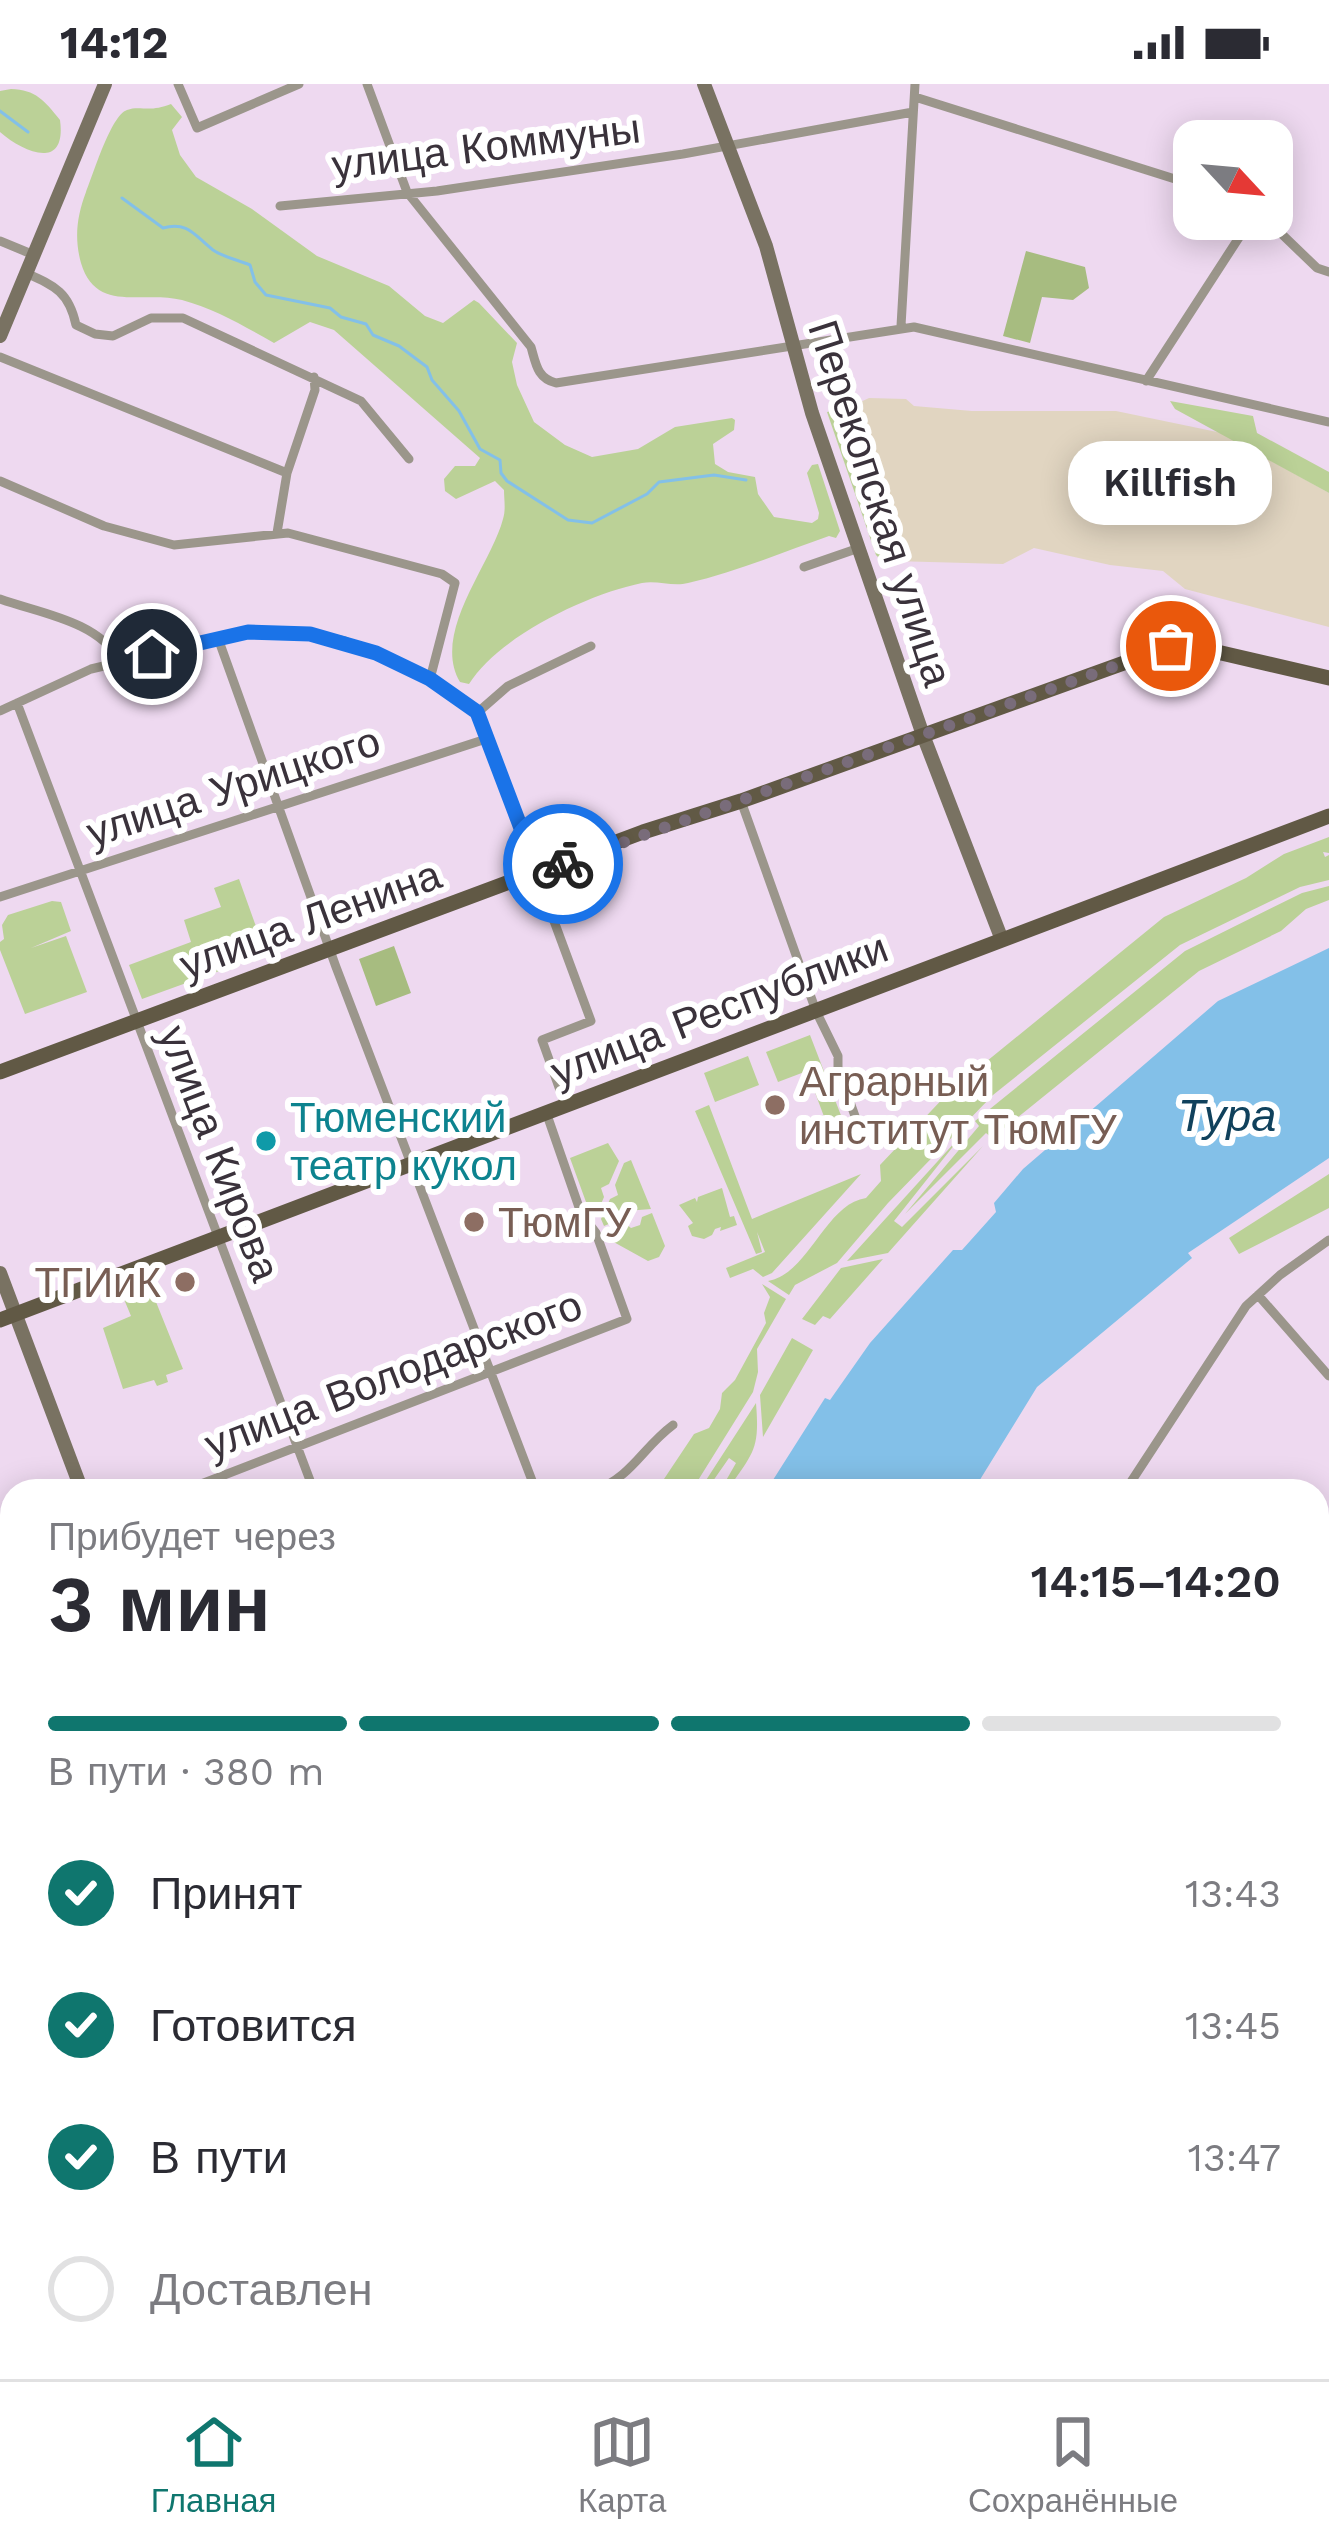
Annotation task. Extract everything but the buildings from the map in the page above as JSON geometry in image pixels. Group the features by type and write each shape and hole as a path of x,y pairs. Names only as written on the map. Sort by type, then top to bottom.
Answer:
{"main road":[{"name":"улица Ленина","path":"0,1072 1171,646 1187,645 1329,678"},
{"name":"улица Республики","path":"8,1317 1329,816"}],"street":[{"path":"178,84 197,128 299,84"},
{"path":"367,84 407,192 531,347 546,380 556,383 901,326 964,335 1329,422"},
{"name":"Перекопская улица","path":"704,84 766,246 792,347 923,735 1002,940"},
{"path":"901,326 915,84"},
{"path":"0,336 103,88"},
{"path":"915,98 1173,178"},
{"name":"улица Коммуны","path":"280,206 682,154 913,112"},
{"path":"1146,381 1237,240"},
{"path":"1288,240 1317,268 1329,272"},
{"path":"0,241 34,255"},
{"path":"26,273 71,301 76,325 94,334 113,335 151,318 183,318 314,377 361,401 409,459"},
{"path":"0,357 287,473"},
{"path":"278,532 287,473 315,390 314,377"},
{"path":"0,481 104,526 174,545 264,538 278,532 442,574 455,583 430,679"},
{"path":"804,567 859,548"},
{"path":"0,599 88,631 111,646 119,660"},
{"path":"0,711 119,660 248,632 310,634 361,647 430,679 477,712 591,1022 542,1040 565,1104"},
{"path":"219,641 531,1479"},
{"path":"477,712 508,686 590,646"},
{"name":"улица Кирова","path":"17,703 310,1479"},
{"name":"улица Урицкого","path":"0,897 486,739"},
{"path":"741,801 816,1011 838,1056 862,1136"},
{"name":"улица Володарского","path":"214,1479 627,1319 596,1233 581,1213 546,1112"},
{"path":"1133,1479 1246,1306 1329,1240"},
{"path":"0,1274 8,1317 77,1479"},
{"path":"1258,1295 1329,1376"},
{"path":"615,1479 634,1468 655,1438 673,1425"}],"shaded area":[{"path":"869,398 906,399 914,406 972,411 1116,411 1222,433 1329,493 1329,627 1185,589 1163,571 1034,548 1003,564 893,561 867,487 852,406"}],"green space":[{"path":"11,89 39,97 60,120 57,146 50,152 31,151 0,132 0,91"},
{"path":"171,104 182,117 172,130 180,155 196,177 252,209 317,256 389,286 425,316 443,323 474,300 479,303 517,343 512,362 534,422 565,445 592,457 638,449 675,427 732,418 734,430 713,444 715,464 755,477 758,494 774,517 812,523 819,513 807,473 818,464 840,531 836,538 829,536 688,583 642,583 596,597 523,634 483,666 469,684 460,682 453,663 453,642 466,599 497,537 505,508 504,490 495,481 456,499 445,491 444,479 455,466 475,466 480,458 334,330 310,322 274,343 194,304 109,294 88,279 79,254 79,218 109,134 127,110"},
{"path":"1026,251 1085,267 1089,288 1073,300 1042,297 1030,343 1003,336"},
{"path":"1170,401 1253,416 1257,433 1329,472 1329,493 1175,409"},
{"path":"852,406 867,487 893,561 883,562 876,555 827,412"},
{"path":"1329,837 1329,853 1323,852 1329,855 1329,880 1300,887 1180,945 993,1095 837,1263 795,1285 789,1295 768,1281 795,1266 839,1213 866,1198 881,1181 880,1165 949,1092 1164,917 1284,854"},
{"path":"239,879 258,932 265,932 272,952 142,999 129,965 191,942 184,920 221,907 214,888"},
{"path":"1329,886 1329,900 1306,909 1281,931 1199,971 992,1138 986,1133 905,1214 979,1126 975,1121 1185,951 1302,893"},
{"path":"61,902 71,931 31,948 66,936 87,992 25,1014 0,950 2,925 8,915"},
{"path":"394,946 411,993 376,1006 359,959"},
{"path":"810,1035 847,1131 832,1138 807,1071 778,1082 766,1052"},
{"path":"748,1056 759,1085 715,1102 704,1073"},
{"path":"709,1105 752,1219 861,1174 772,1273 763,1277 753,1269 730,1278 726,1268 765,1252 757,1232 762,1252 756,1254 695,1111"},
{"path":"967,1129 894,1221 902,1227 983,1146 888,1253 847,1261"},
{"path":"608,1143 619,1161 609,1184 601,1188 604,1197 596,1216 590,1213 570,1158"},
{"path":"631,1160 651,1209 626,1211 623,1218 604,1226 601,1219 610,1199 618,1195 615,1185 624,1163"},
{"path":"1329,1174 1329,1208 1239,1254 1229,1238"},
{"path":"722,1188 737,1225 715,1229 704,1239 692,1236 688,1226 693,1223 679,1205 695,1198 697,1202 698,1197"},
{"path":"652,1213 665,1246 659,1257 648,1261 610,1240 606,1231 625,1223 631,1228 640,1225 642,1217"},
{"path":"883,1259 830,1319 823,1316 815,1325 802,1319 841,1268"},
{"path":"148,1282 183,1369 166,1375 168,1382 157,1386 154,1380 123,1389 103,1328 131,1316 121,1292"},
{"path":"762,1284 786,1299 757,1349 753,1392 699,1479 664,1479 694,1434 709,1428 720,1409 722,1393 735,1380 766,1323 770,1297"},
{"path":"792,1338 813,1350 763,1437 760,1395"},
{"path":"756,1403 755,1442 743,1468 735,1479 727,1479 736,1463 729,1458 714,1479 707,1479"}],"water":[{"name":"Тура","path":"1329,948 1329,1158 1188,1253 1192,1258 1037,1387 980,1479 774,1479 825,1398 830,1400 870,1343 953,1250 962,1250 996,1212 994,1203 1023,1169 1218,1001"}],"waterway":[{"path":"0,111 28,132"},
{"path":"122,198 163,228 185,228 217,252 250,265 266,295 330,308 399,346 427,367 480,449 500,460 507,481 568,520 592,523 647,494 659,482 714,475 746,480"}],"way so far":[{"path":"563,864 1171,646"}],"place":[{"name":"Killfish","path":"1171,646"},
{"name":"Аграрный институт ТюмГУ","path":"775,1105"},
{"name":"Тюменский театр кукол","path":"266,1141"},
{"name":"ТюмГУ","path":"474,1222"},
{"name":"ТГИиК","path":"185,1282"}],"route":[{"path":"152,654 248,632 310,634 345,641 430,679 477,712 538,873 563,864"}]}
